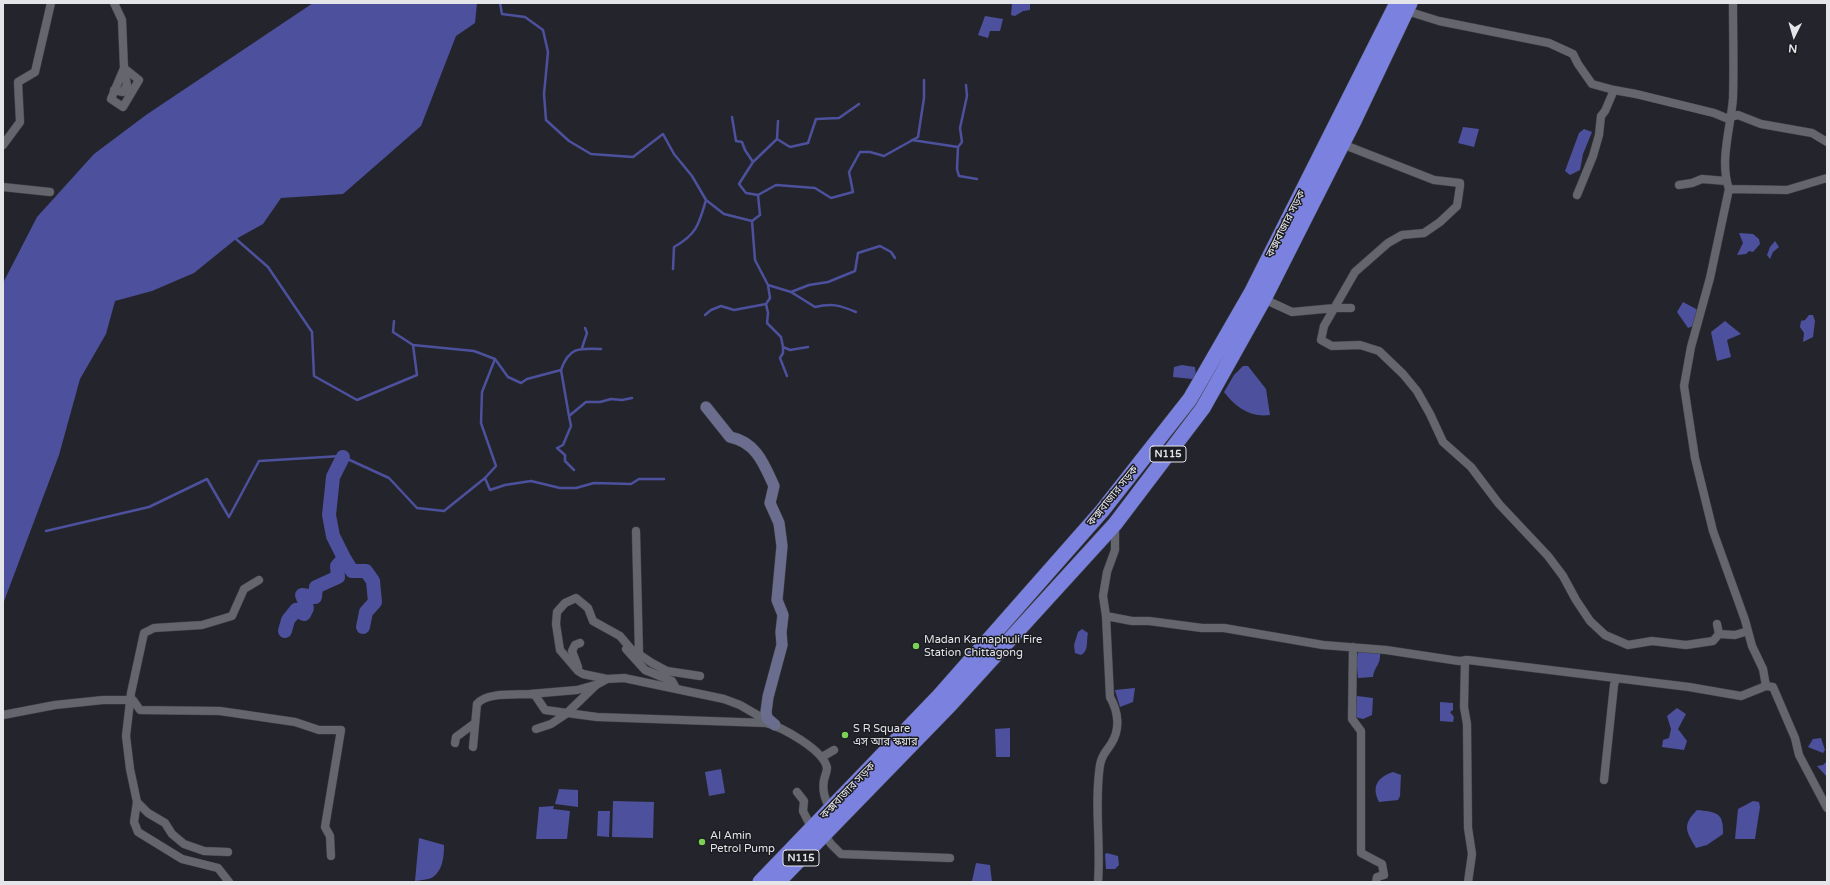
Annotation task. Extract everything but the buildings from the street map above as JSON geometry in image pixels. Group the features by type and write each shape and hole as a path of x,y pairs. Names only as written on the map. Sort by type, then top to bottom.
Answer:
{"highway":[{"name":"কক্সবাজার সড়ক","path":"760,882 818,832 950,705 1115,524 1203,408 1264,299 1342,144 1400,5"},
{"name":"কক্সবাজার সড়ক","path":"778,882 818,832 830,809 939,696 1102,511 1190,399 1251,293 1400,5"}],"street":[{"path":"3,145 20,122 18,82 35,72 51,3"},
{"path":"114,3 122,20 124,68 111,99 123,107 140,80 124,68"},
{"path":"1733,3 1731,115 1726,159 1726,181 1729,189 1710,278 1691,347 1684,386 1695,458 1714,531 1752,646 1763,670 1766,686"},
{"path":"1400,5 1439,21 1549,43 1562,48 1573,54 1592,84 1714,113 1726,118 1731,115 1738,115 1761,124 1812,133 1827,142"},
{"path":"1577,195 1593,156 1600,130 1601,116 1605,111 1614,90"},
{"path":"1342,144 1434,180 1460,183 1458,206 1440,222 1424,233 1402,235 1388,243 1355,272 1324,326 1321,340 1332,346 1360,345 1379,351 1403,374 1417,391 1443,442 1471,467 1499,504 1548,556 1563,576 1576,600 1590,621 1605,635 1628,645 1652,641 1686,645 1713,641 1719,634"},
{"path":"1729,189 1787,190 1827,178"},
{"path":"1679,185 1692,183 1702,179 1726,181"},
{"path":"3,188 50,192"},
{"path":"1264,299 1292,312 1350,308"},
{"path":"706,407 730,437 736,438 755,449 774,486 770,503 779,523 782,546 778,600 783,615 781,632 782,645 768,697 766,712 767,718 775,725"},
{"path":"1098,882 1098,798 1100,765 1103,753 1112,743 1117,731 1116,708 1110,697 1106,616 1102,596 1107,572 1115,550 1115,524"},
{"path":"636,531 639,654"},
{"path":"229,882 218,868 182,859 138,832 134,822 137,802 130,769 126,736 130,700 144,633 154,628 202,625 232,616 244,588 259,580"},
{"path":"700,676 667,671 631,649 620,636 594,621 588,608 576,598 565,602 557,612 556,624 560,650 581,673 607,679 624,678 724,699 740,705 806,744 822,756 827,769 823,793 830,809"},
{"path":"1106,616 1132,621 1149,621 1202,628 1224,628 1323,645 1386,650 1458,661 1465,660 1616,678 1689,687 1741,696 1766,686 1773,687 1795,738 1799,755 1827,808"},
{"path":"599,624 619,642 645,670 672,681 676,688"},
{"path":"1717,624 1719,634"},
{"path":"1719,634 1735,635 1748,631"},
{"path":"580,643 575,645 572,651 581,673"},
{"path":"1353,647 1352,719 1360,731 1361,853 1382,864 1384,875 1377,877 1376,882"},
{"path":"1465,660 1464,707 1467,724 1468,828 1472,854 1468,882"},
{"path":"1604,780 1614,684 1616,678"},
{"path":"473,747 474,723 477,704 480,699 486,696 577,690 596,685 607,679"},
{"path":"536,729 551,724 566,714 596,685"},
{"path":"530,694 535,695 546,710 566,714 597,717 766,723 775,725"},
{"path":"3,715 62,704 103,700 133,700 140,710 220,711 295,722 319,730 341,730 325,827 330,836 331,856"},
{"path":"455,743 456,737 474,723"},
{"path":"822,756 834,750"},
{"path":"797,792 804,801 802,811 818,832 841,854 950,858"},
{"path":"137,802 148,813 165,823 172,834 184,844 204,851 228,852"}],"shaded area":[{"path":"313,3 477,3 475,23 456,36 421,126 343,194 281,198 263,224 236,239 194,273 152,291 115,301 106,334 80,379 59,455 3,604 3,283 37,217 94,154 146,115"},
{"path":"1012,3 1030,3 1030,10 1023,11 1015,16 1011,15"},
{"path":"985,16 1003,19 1000,31 990,31 988,38 978,35"},
{"path":"1463,127 1479,129 1474,147 1458,143"},
{"path":"1584,129 1592,132 1583,154 1580,170 1570,175 1565,171 1579,133"},
{"path":"1739,233 1753,234 1759,239 1760,244 1753,252 1749,251 1746,254 1737,255 1743,243"},
{"path":"1775,241 1779,247 1773,252 1770,259 1767,255 1770,247"},
{"path":"1683,302 1698,310 1693,326 1688,328 1677,312"},
{"path":"1809,315 1813,315 1815,321 1813,337 1803,342 1804,333 1800,327 1801,321 1805,320"},
{"path":"1725,321 1741,334 1727,340 1731,357 1717,361 1711,332"},
{"path":"1182,365 1195,367 1196,377 1192,379 1173,377 1174,367"},
{"path":"1243,366 1248,366 1266,389 1270,415 1256,415 1238,407 1224,392 1234,375"},
{"path":"1082,629 1088,633 1086,648 1084,653 1081,655 1075,653 1074,645 1078,632"},
{"path":"1359,650 1380,652 1380,660 1373,677 1358,678 1356,659"},
{"path":"1135,688 1133,702 1120,707 1115,690"},
{"path":"1357,696 1373,698 1372,715 1363,719 1355,717"},
{"path":"1440,702 1453,703 1453,710 1450,712 1454,717 1453,722 1440,721"},
{"path":"1677,708 1686,714 1678,729 1687,741 1684,750 1662,747 1663,740 1669,738 1671,729 1667,716"},
{"path":"1010,728 1010,757 996,757 995,729"},
{"path":"1821,738 1825,750 1823,753 1808,747 1813,739"},
{"path":"1827,761 1826,776 1817,766 1823,765"},
{"path":"721,769 725,793 709,796 705,772"},
{"path":"1393,772 1401,775 1400,796 1398,800 1379,802 1376,791 1377,783 1380,779"},
{"path":"559,789 578,790 578,807 555,804"},
{"path":"613,801 654,802 653,838 612,837"},
{"path":"1753,801 1759,802 1760,807 1755,839 1735,839 1738,809"},
{"path":"554,806 553,809 570,811 567,839 536,839 539,807"},
{"path":"1697,810 1718,814 1722,821 1723,834 1707,845 1696,848 1688,833 1687,825"},
{"path":"598,811 610,811 609,837 597,836"},
{"path":"419,838 444,845 444,854 441,867 433,877 415,881"},
{"path":"1107,853 1118,856 1119,865 1115,869 1106,869 1105,854"},
{"path":"976,863 990,865 992,882 972,881"}],"waterway":[{"path":"500,3 502,14 525,17 543,30 548,52 544,94 546,120 569,141 591,154 633,157 663,134 674,154 692,176 706,200 724,214 752,221 755,260 768,285 770,298 766,304 734,310 721,306 711,310 705,315"},
{"path":"918,137 924,98 924,80"},
{"path":"958,147 962,142 960,128 967,96 966,85"},
{"path":"777,139 790,147 808,143 816,119 839,118 859,104"},
{"path":"732,117 736,141 742,142 745,150 753,162"},
{"path":"752,221 760,215 758,195 746,193 739,184 753,162 777,139 778,121"},
{"path":"758,195 776,185 815,188 831,198 853,192 849,172 860,152 870,152 884,156 918,137"},
{"path":"912,140 958,147 957,169 959,176 977,179"},
{"path":"673,269 674,247 688,238 696,228 706,200"},
{"path":"236,239 268,267 312,332 314,376 357,400 417,375 413,345 474,351 495,359 508,377 521,383 527,379 561,370 569,416 586,402 600,402 611,399 622,400 632,398"},
{"path":"791,292 809,285 828,282 855,271 858,253 880,246 891,252 895,258"},
{"path":"768,285 791,292 815,307 836,305 856,312"},
{"path":"766,304 768,313 767,323 781,337 783,347 790,350 808,347"},
{"path":"394,321 393,332 413,345"},
{"path":"582,348 587,333 585,328"},
{"path":"783,347 783,353 780,358 787,376"},
{"path":"561,370 564,362 571,353 576,350 601,349"},
{"path":"46,531 149,507 207,479 229,517 259,461 341,456 389,478 417,508 444,511 485,478 496,466 481,423 482,392 495,359"},
{"path":"569,416 571,426 563,445 557,448 565,455 565,461 574,470"},
{"path":"285,631 288,620 296,610 304,614 307,608 302,595 315,597 316,587 338,577 337,566 344,558 333,536 329,515 333,477 343,457"},
{"path":"485,478 490,490 505,485 531,481 560,488 576,488 594,483 631,484 639,479 664,479"},
{"path":"344,558 352,571 366,571 373,581 375,602 366,612 363,627"}],"place":[{"name":"Madan Karnaphuli Fire Station Chittagong","path":"916,646"},
{"name":"S R Square এস আর স্কয়ার","path":"845,735"},
{"name":"Al Amin Petrol Pump","path":"702,842"}]}
